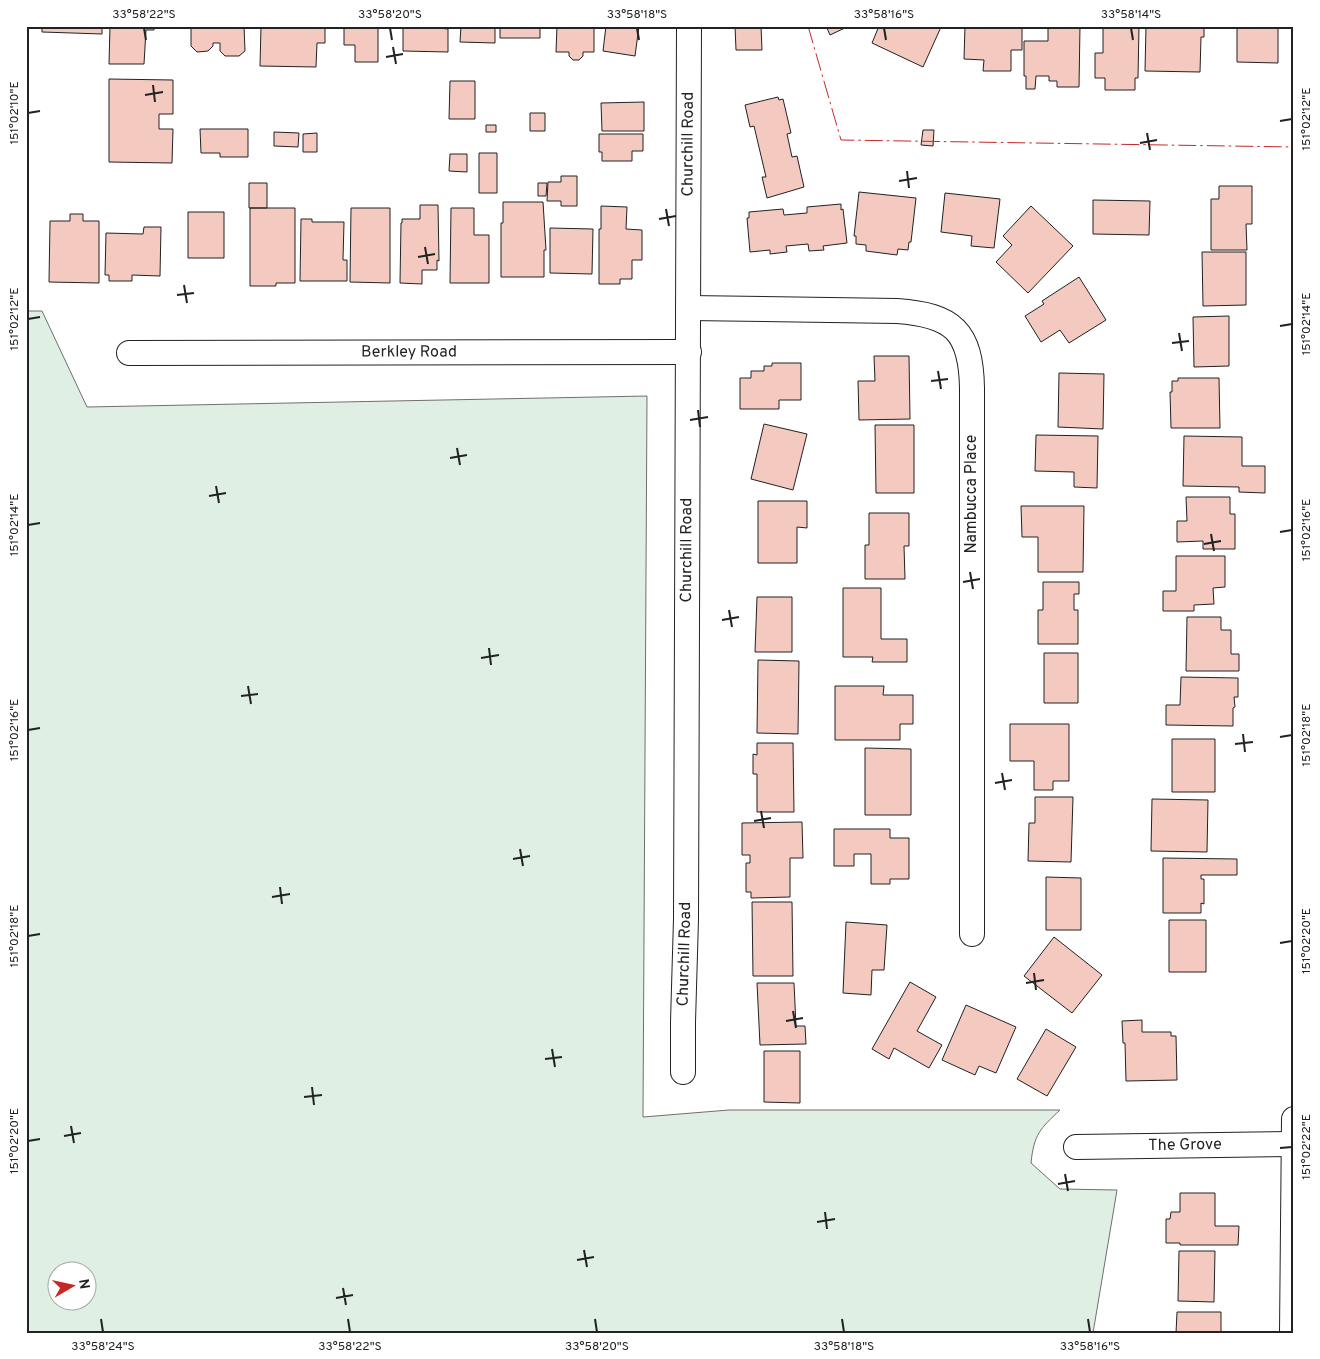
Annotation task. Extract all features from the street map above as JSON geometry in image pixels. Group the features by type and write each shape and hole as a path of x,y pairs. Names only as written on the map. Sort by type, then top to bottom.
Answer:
{"street":[{"name":"Churchill Road","path":"683,1072 686,919 689,26"},
{"name":"Nambucca Place","path":"688,308 919,313 940,319 957,332 968,348 972,368 972,934"},
{"name":"Berkley Road","path":"129,353 689,352"},
{"path":"1292,1333 1294,1119"},
{"name":"The Grove","path":"1076,1147 1293,1144"}],"green space":[{"path":"26,311 42,311 87,407 647,396 643,1117 729,1110 1060,1110 1047,1122 1036,1138 1031,1163 1060,1189 1117,1190 1093,1333 26,1333"}],"building":[{"path":"42,26 102,26 102,34 42,32"},
{"path":"110,26 154,26 154,30 146,30 144,64 109,64"},
{"path":"191,26 244,26 245,51 239,56 225,56 220,51 220,43 213,43 213,46 208,51 197,52 191,46"},
{"path":"261,26 325,26 325,43 317,43 316,67 260,66"},
{"path":"344,26 378,26 378,62 355,62 355,45 344,45"},
{"path":"403,26 438,26 438,28 448,29 448,52 403,51"},
{"path":"461,26 495,26 495,43 460,42"},
{"path":"500,26 540,26 540,38 500,38"},
{"path":"557,26 594,26 594,52 583,52 583,56 579,60 573,60 569,56 569,52 556,52"},
{"path":"606,26 639,26 635,56 603,51"},
{"path":"735,26 761,26 762,50 736,50"},
{"path":"826,26 849,26 830,35"},
{"path":"879,26 941,27 923,67 872,43"},
{"path":"965,26 1022,26 1022,50 1011,50 1011,71 983,71 984,60 964,59"},
{"path":"1048,26 1080,26 1079,87 1057,87 1057,81 1049,81 1049,76 1036,76 1035,89 1026,89 1024,41 1048,41"},
{"path":"1103,26 1139,26 1138,78 1135,78 1135,90 1105,90 1105,78 1095,78 1095,53 1103,53"},
{"path":"1146,26 1204,26 1204,37 1201,37 1200,72 1145,71"},
{"path":"1237,26 1278,26 1278,63 1237,62"},
{"path":"109,79 173,80 173,114 159,114 159,129 173,129 172,163 109,162"},
{"path":"450,81 475,81 475,119 449,119"},
{"path":"778,97 779,100 783,99 791,133 787,134 792,157 797,156 804,187 767,198 762,177 766,177 754,126 750,127 745,105"},
{"path":"644,102 644,131 602,131 601,103"},
{"path":"530,113 545,113 545,131 530,131"},
{"path":"486,125 496,125 496,132 486,132"},
{"path":"200,129 248,129 248,157 220,157 220,153 201,153"},
{"path":"923,130 934,130 933,146 921,145"},
{"path":"274,132 299,133 298,147 274,146"},
{"path":"317,133 317,152 303,152 303,134"},
{"path":"599,134 643,134 643,151 632,151 632,161 602,161 602,152 599,152"},
{"path":"479,153 497,153 497,193 479,193"},
{"path":"450,154 467,154 467,172 449,171"},
{"path":"561,176 577,176 577,206 561,206 561,201 547,201 548,182 561,182"},
{"path":"249,183 267,183 267,208 249,208"},
{"path":"538,183 547,183 546,196 538,196"},
{"path":"1219,186 1252,186 1252,224 1246,224 1247,250 1211,250 1211,199 1219,199"},
{"path":"859,192 916,198 911,242 909,242 908,250 898,249 897,255 866,251 866,245 856,244 856,236 854,236"},
{"path":"945,193 1000,199 994,248 971,246 972,236 941,232"},
{"path":"1093,200 1150,201 1149,235 1093,234"},
{"path":"503,202 543,202 546,250 544,250 544,277 501,277"},
{"path":"841,204 847,243 823,246 824,250 809,251 808,244 786,246 787,252 770,254 770,250 750,252 747,218 749,218 749,212 783,209 784,215 807,213 807,207"},
{"path":"420,205 438,205 439,261 437,260 437,270 422,270 422,284 400,283 402,219 420,219"},
{"path":"601,206 627,207 626,229 642,230 642,260 632,260 632,279 620,279 620,284 599,284"},
{"path":"1031,206 1073,246 1028,293 996,262 1012,245 1003,236"},
{"path":"250,208 295,208 295,283 276,283 276,286 250,286"},
{"path":"351,208 390,208 390,283 350,282"},
{"path":"451,208 474,208 474,235 489,235 489,283 450,283"},
{"path":"188,212 224,212 224,258 188,258"},
{"path":"70,214 83,214 83,221 99,221 99,283 49,282 50,221 70,221"},
{"path":"301,219 312,219 312,222 344,222 343,260 347,260 347,281 300,281"},
{"path":"144,227 161,227 160,276 132,275 132,281 109,281 109,275 105,275 106,233 143,234"},
{"path":"550,228 593,229 592,274 550,273"},
{"path":"1202,252 1246,252 1246,305 1203,306"},
{"path":"1079,277 1106,320 1069,343 1060,330 1041,342 1025,316 1044,304 1042,301"},
{"path":"1229,316 1229,366 1194,367 1193,317"},
{"path":"874,356 909,356 910,419 859,420 858,381 875,381"},
{"path":"772,363 801,363 801,400 779,400 779,409 740,409 740,378 751,378 751,371 764,371 764,366 772,366"},
{"path":"1059,373 1104,374 1103,429 1058,427"},
{"path":"1178,378 1219,378 1220,428 1171,428 1170,392 1172,392 1172,381 1178,381"},
{"path":"764,424 807,434 793,490 751,479"},
{"path":"875,425 914,425 914,493 876,493"},
{"path":"1036,435 1098,436 1097,488 1074,487 1074,472 1035,471"},
{"path":"1184,436 1242,437 1242,466 1265,466 1265,493 1239,492 1239,487 1183,486"},
{"path":"1186,497 1230,497 1230,514 1235,514 1235,549 1203,549 1203,541 1177,542 1177,521 1187,521"},
{"path":"758,501 807,501 807,528 797,527 797,563 758,563"},
{"path":"1021,506 1084,506 1083,572 1038,572 1038,537 1022,537"},
{"path":"869,513 909,513 909,546 904,546 905,579 865,579 865,545 869,545"},
{"path":"1176,556 1225,556 1225,587 1213,588 1214,604 1194,605 1194,611 1163,611 1163,591 1176,591"},
{"path":"1043,582 1079,582 1079,594 1074,594 1074,610 1078,610 1078,644 1038,644 1038,610 1043,610"},
{"path":"843,588 881,588 881,639 907,639 907,662 872,662 873,657 843,657"},
{"path":"757,597 792,597 792,652 755,652"},
{"path":"1187,617 1221,617 1221,630 1231,630 1231,654 1239,654 1239,671 1186,671"},
{"path":"1044,653 1078,653 1078,703 1044,703"},
{"path":"758,660 799,661 798,734 757,733"},
{"path":"1181,677 1238,678 1238,697 1234,697 1233,726 1166,725 1166,705 1180,705"},
{"path":"835,686 884,686 883,695 913,695 913,724 900,724 900,740 835,740"},
{"path":"1010,724 1069,724 1069,781 1053,781 1053,790 1034,790 1034,761 1010,761"},
{"path":"1172,739 1215,739 1215,792 1172,792"},
{"path":"757,743 793,743 794,812 757,812 757,774 753,774 753,754 757,755"},
{"path":"865,748 911,749 911,815 865,815"},
{"path":"1035,797 1073,797 1071,862 1028,861 1029,823 1035,823"},
{"path":"1152,799 1208,800 1207,852 1151,851"},
{"path":"802,822 803,858 790,858 790,897 751,898 751,892 746,892 746,863 750,863 750,855 742,855 742,823"},
{"path":"834,829 890,829 890,838 909,838 909,879 890,879 890,884 871,884 871,854 854,854 854,866 834,866"},
{"path":"1163,858 1237,859 1237,875 1201,875 1201,879 1204,879 1204,904 1201,903 1201,913 1163,913"},
{"path":"1046,877 1081,878 1081,930 1046,930"},
{"path":"752,902 792,902 793,976 753,976"},
{"path":"1169,920 1206,920 1206,972 1169,972"},
{"path":"846,922 887,925 884,970 872,970 871,995 843,993"},
{"path":"1054,937 1102,975 1072,1013 1024,976"},
{"path":"910,982 936,997 917,1031 942,1045 929,1068 894,1048 889,1059 872,1049"},
{"path":"757,983 794,983 796,1026 805,1026 806,1044 760,1045"},
{"path":"966,1005 1016,1027 996,1073 979,1066 975,1075 942,1060"},
{"path":"1142,1020 1142,1032 1171,1032 1171,1036 1176,1036 1177,1080 1126,1081 1125,1043 1123,1043 1122,1021"},
{"path":"1046,1029 1076,1047 1047,1096 1017,1079"},
{"path":"764,1051 800,1051 800,1103 764,1102"},
{"path":"1180,1193 1215,1193 1215,1226 1239,1226 1238,1245 1180,1245 1180,1243 1166,1243 1166,1219 1170,1219 1171,1212 1180,1212"},
{"path":"1179,1251 1215,1251 1214,1302 1178,1301"},
{"path":"1177,1312 1221,1312 1221,1333 1176,1333"}],"power":[{"path":"808,26 841,140 1294,147"}]}
